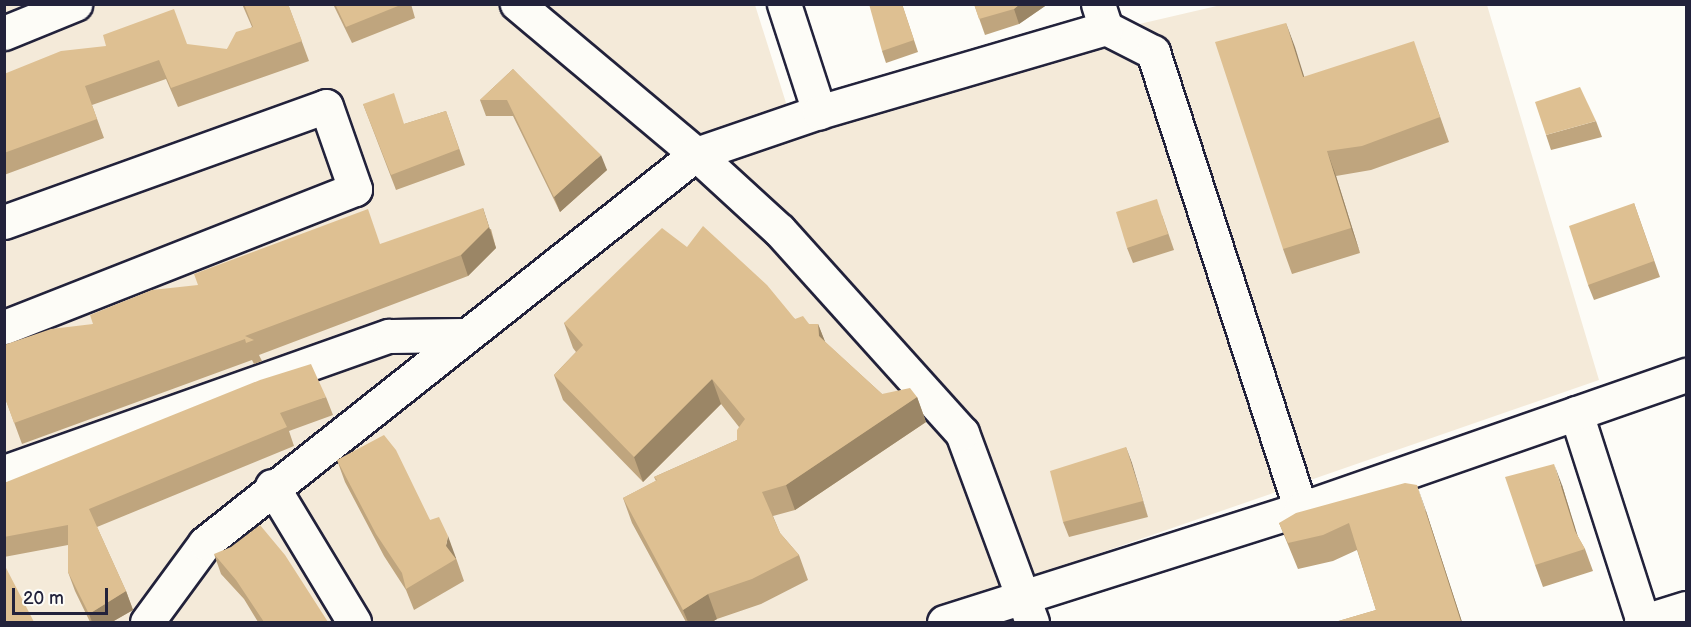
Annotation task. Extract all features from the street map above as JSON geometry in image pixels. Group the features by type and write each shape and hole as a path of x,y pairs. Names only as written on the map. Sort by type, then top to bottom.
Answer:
{"street":[{"path":"4,33 75,4"},
{"path":"517,4 696,154 779,230 963,434 1028,610"},
{"path":"784,4 819,112"},
{"path":"147,622 205,543 272,486 696,154 1102,16 1153,52 1301,509"},
{"path":"4,222 326,106 355,189 4,327"},
{"path":"4,472 389,336 465,335"},
{"path":"944,622 1028,610 1301,509 1686,375"},
{"path":"1576,413 1642,622 1686,608"},
{"path":"272,486 354,622"}],"shaded area":[{"path":"4,5 755,5 787,106 1221,5 1487,5 1599,380 1002,587 1013,622 5,622"}],"building":[{"path":"244,4 288,4 302,41 171,88 159,60 85,86 97,119 4,153 4,74 61,51 106,46 103,35 174,9 187,44 227,49 236,32 253,27"},
{"path":"335,4 403,4 346,27"},
{"path":"869,4 902,4 914,40 882,51"},
{"path":"974,4 1020,4 1014,9 979,19"},
{"path":"1286,23 1303,77 1414,41 1440,117 1362,146 1327,151 1351,228 1283,249 1215,42"},
{"path":"513,69 601,155 554,197 507,100 480,100"},
{"path":"1580,87 1596,121 1546,135 1535,102"},
{"path":"394,93 404,124 446,111 459,149 391,175 363,104"},
{"path":"1157,199 1168,234 1127,248 1116,212"},
{"path":"1634,203 1654,261 1588,285 1569,226"},
{"path":"483,208 489,227 461,255 245,336 254,340 246,343 245,339 14,423 4,395 4,345 51,329 93,324 90,315 152,290 198,285 194,274 368,209 380,244"},
{"path":"703,226 767,285 795,319 803,316 809,324 818,324 819,336 882,394 910,388 917,397 786,485 762,492 780,533 799,555 752,579 708,594 683,610 623,498 657,480 654,477 737,440 737,430 745,419 712,379 634,457 554,375 583,345 564,323 662,228 687,247"},
{"path":"311,364 326,397 280,413 287,427 89,509 126,591 89,614 68,572 68,525 4,537 4,483 260,380"},
{"path":"384,435 396,450 430,520 439,517 448,536 446,546 456,559 406,589 402,573 376,534 337,460"},
{"path":"1126,447 1143,501 1063,522 1050,471"},
{"path":"1554,464 1575,531 1585,549 1535,565 1505,477"},
{"path":"1405,483 1417,485 1461,622 1335,622 1376,610 1349,523 1323,535 1288,543 1279,523 1296,513"},
{"path":"260,525 285,555 328,622 264,622 236,580 214,554 231,547"},
{"path":"4,564 34,622 4,622"}]}
